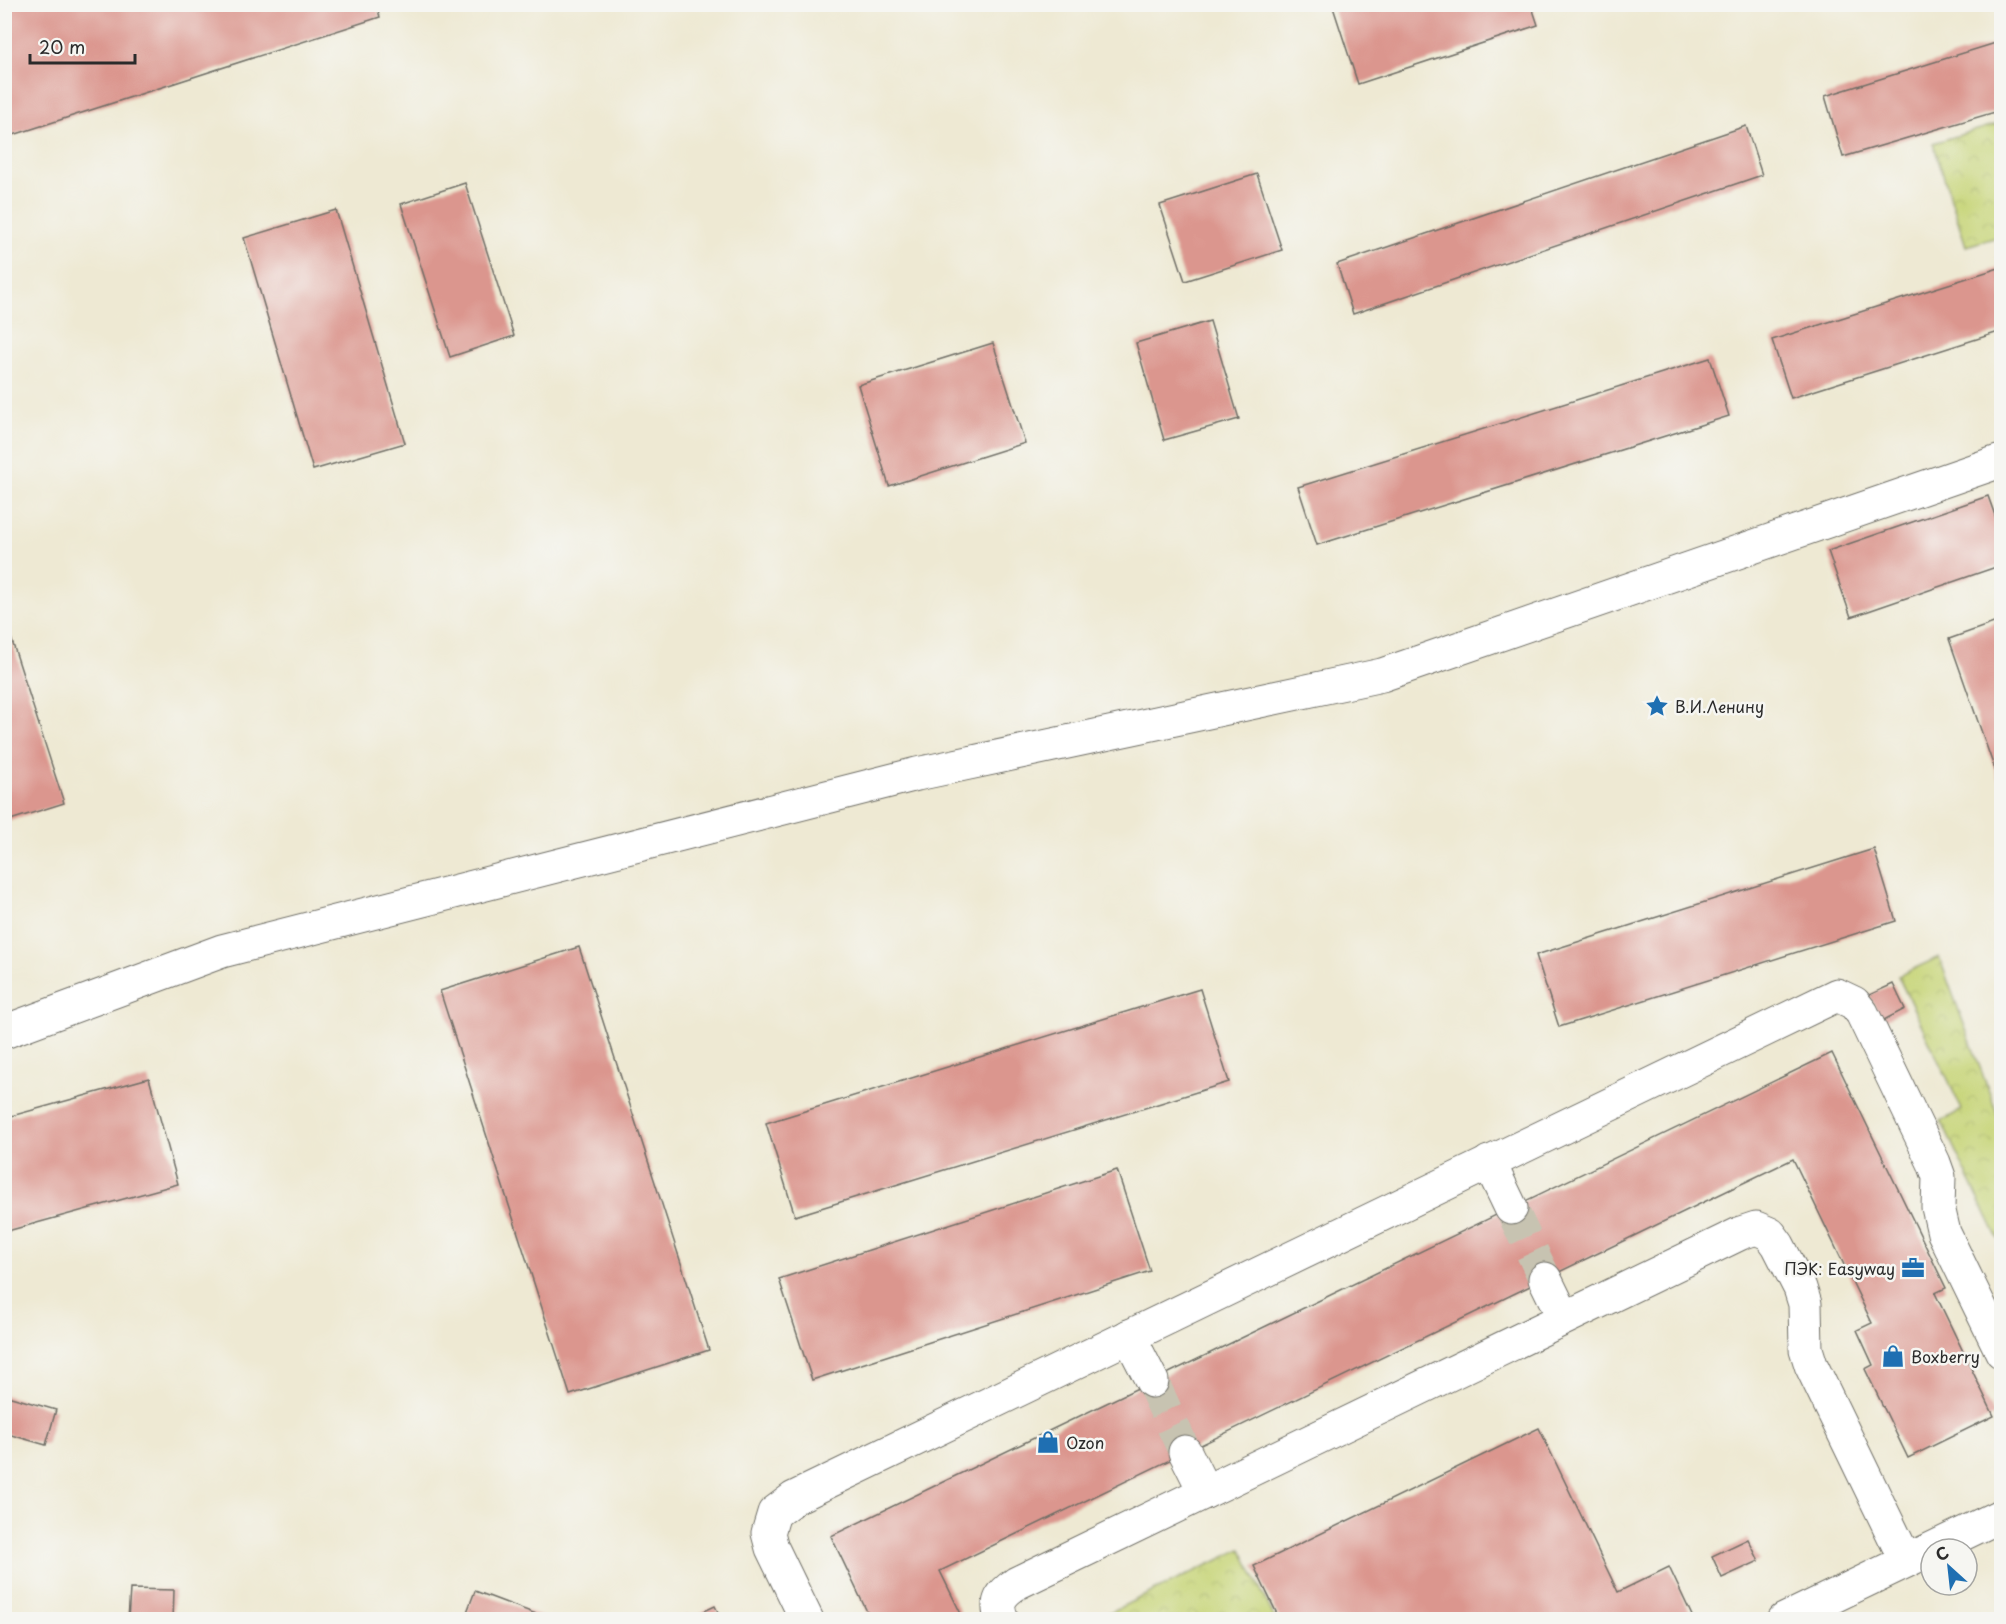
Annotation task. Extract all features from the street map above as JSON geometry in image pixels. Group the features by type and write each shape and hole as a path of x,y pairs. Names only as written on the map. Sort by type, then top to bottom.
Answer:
{"lane":[{"path":"4,1032 233,948 917,774 1382,675 1998,462"},
{"path":"807,1620 772,1548 768,1533 774,1513 794,1498 1838,995 1854,1003 1862,1013 1934,1163 1939,1178 1938,1207 1944,1233 2001,1352"},
{"path":"1489,1162 1511,1208"},
{"path":"1002,1620 998,1605 1004,1592 1017,1583 1564,1318 1741,1233 1756,1228 1770,1234 1800,1288 1805,1304 1806,1349 1811,1365 1906,1561"},
{"path":"1545,1279 1564,1318"},
{"path":"1129,1336 1152,1381"},
{"path":"1185,1452 1205,1492"},
{"path":"1784,1620 2001,1515"}],"green space":[{"path":"2001,123 2001,236 1966,246 1933,143"},
{"path":"1939,957 2001,1124 2002,1237 1998,1239 1941,1121 1962,1110 1898,976"},
{"path":"1241,1549 1275,1619 1096,1619"}],"building":[{"path":"4,4 376,4 380,17 4,138"},
{"path":"1332,4 1531,4 1538,25 1358,84"},
{"path":"2002,41 2002,110 1843,157 1825,96"},
{"path":"1746,126 1762,175 1353,314 1337,264"},
{"path":"1257,174 1282,250 1185,281 1160,205"},
{"path":"465,183 514,336 450,357 401,204"},
{"path":"336,210 405,443 313,470 244,238"},
{"path":"2002,267 2002,331 1791,398 1772,340"},
{"path":"1210,321 1239,419 1164,440 1136,343"},
{"path":"993,343 1025,443 889,486 858,385"},
{"path":"1710,358 1729,416 1317,545 1298,487"},
{"path":"1988,496 2002,535 2002,565 1851,617 1828,551"},
{"path":"4,616 64,803 4,822"},
{"path":"2002,620 2002,787 2001,787 1949,639"},
{"path":"1874,849 1896,921 1559,1027 1536,955"},
{"path":"579,947 709,1350 570,1395 440,991"},
{"path":"1893,984 1905,1009 1882,1021 1869,995"},
{"path":"1200,989 1229,1082 795,1216 766,1123"},
{"path":"1832,1053 1946,1288 1935,1293 1994,1416 1908,1458 1865,1369 1873,1365 1857,1330 1872,1323 1793,1159 940,1571 964,1620 871,1620 831,1536"},
{"path":"149,1078 178,1184 4,1232 4,1118"},
{"path":"1117,1170 1150,1271 812,1380 779,1279"},
{"path":"4,1395 56,1410 46,1445 4,1433"},
{"path":"1539,1428 1618,1592 1669,1567 1694,1620 1280,1620 1254,1566"},
{"path":"1748,1539 1759,1561 1722,1578 1712,1556"},
{"path":"130,1589 174,1590 173,1620 128,1620"},
{"path":"475,1591 544,1617 543,1620 464,1620"},
{"path":"715,1606 722,1620 676,1620 688,1614 690,1618"}],"tunnel":[{"path":"1511,1208 1545,1279"},
{"path":"1152,1381 1185,1452"}],"place":[{"name":"В.И.Ленину","path":"1657,706"},
{"name":"ПЭК: Easyway","path":"1913,1268"},
{"name":"Boxberry","path":"1893,1356"},
{"name":"Ozon","path":"1048,1442"}]}
